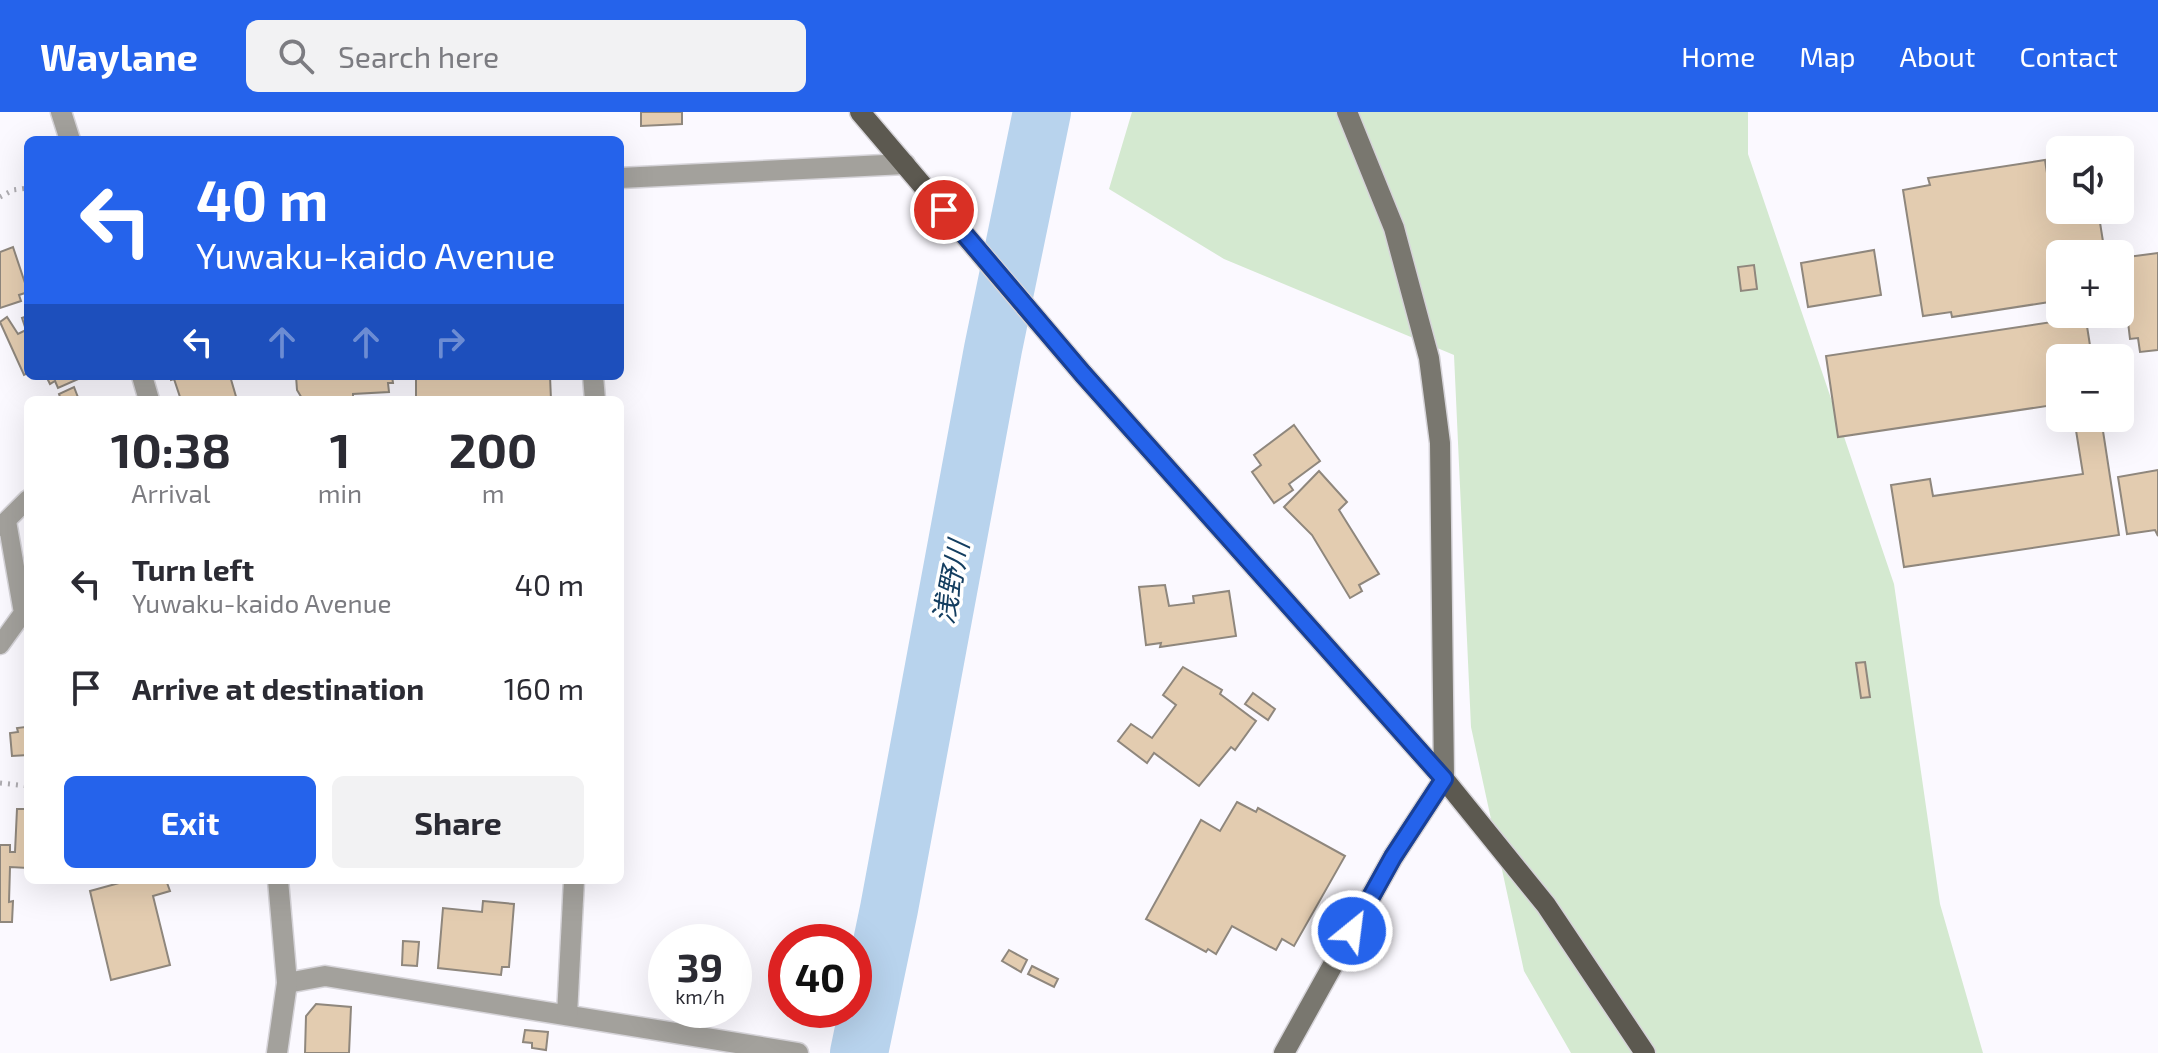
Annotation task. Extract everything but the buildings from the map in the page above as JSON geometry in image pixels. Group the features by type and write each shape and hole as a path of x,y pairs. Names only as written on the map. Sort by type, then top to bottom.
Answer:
{"main road":[{"path":"860,112 1083,374 1444,779 1546,905 1645,1053"}],"street":[{"path":"61,112 69,136"},
{"path":"1284,1053 1393,857 1444,779 1440,443 1429,358 1394,228 1347,112"},
{"path":"624,178 905,164"},
{"path":"277,1053 287,983 278,884"},
{"path":"567,1015 574,884"},
{"path":"287,983 325,976 798,1053"}],"lane":[{"path":"0,645 23,613 3,524 24,503"}],"path":[{"path":"0,197 24,189"},
{"path":"0,783 24,786"}],"green space":[{"path":"1132,112 1748,112 1748,154 1894,584 1940,904 1983,1053 1571,1053 1524,971 1471,727 1454,355 1224,259 1109,189"}],"waterway":[{"name":"浅野川","path":"859,1053 889,909 993,349 1042,112"}],"route":[{"path":"944,210 1083,374 1444,779 1393,857 1352,931"}]}
